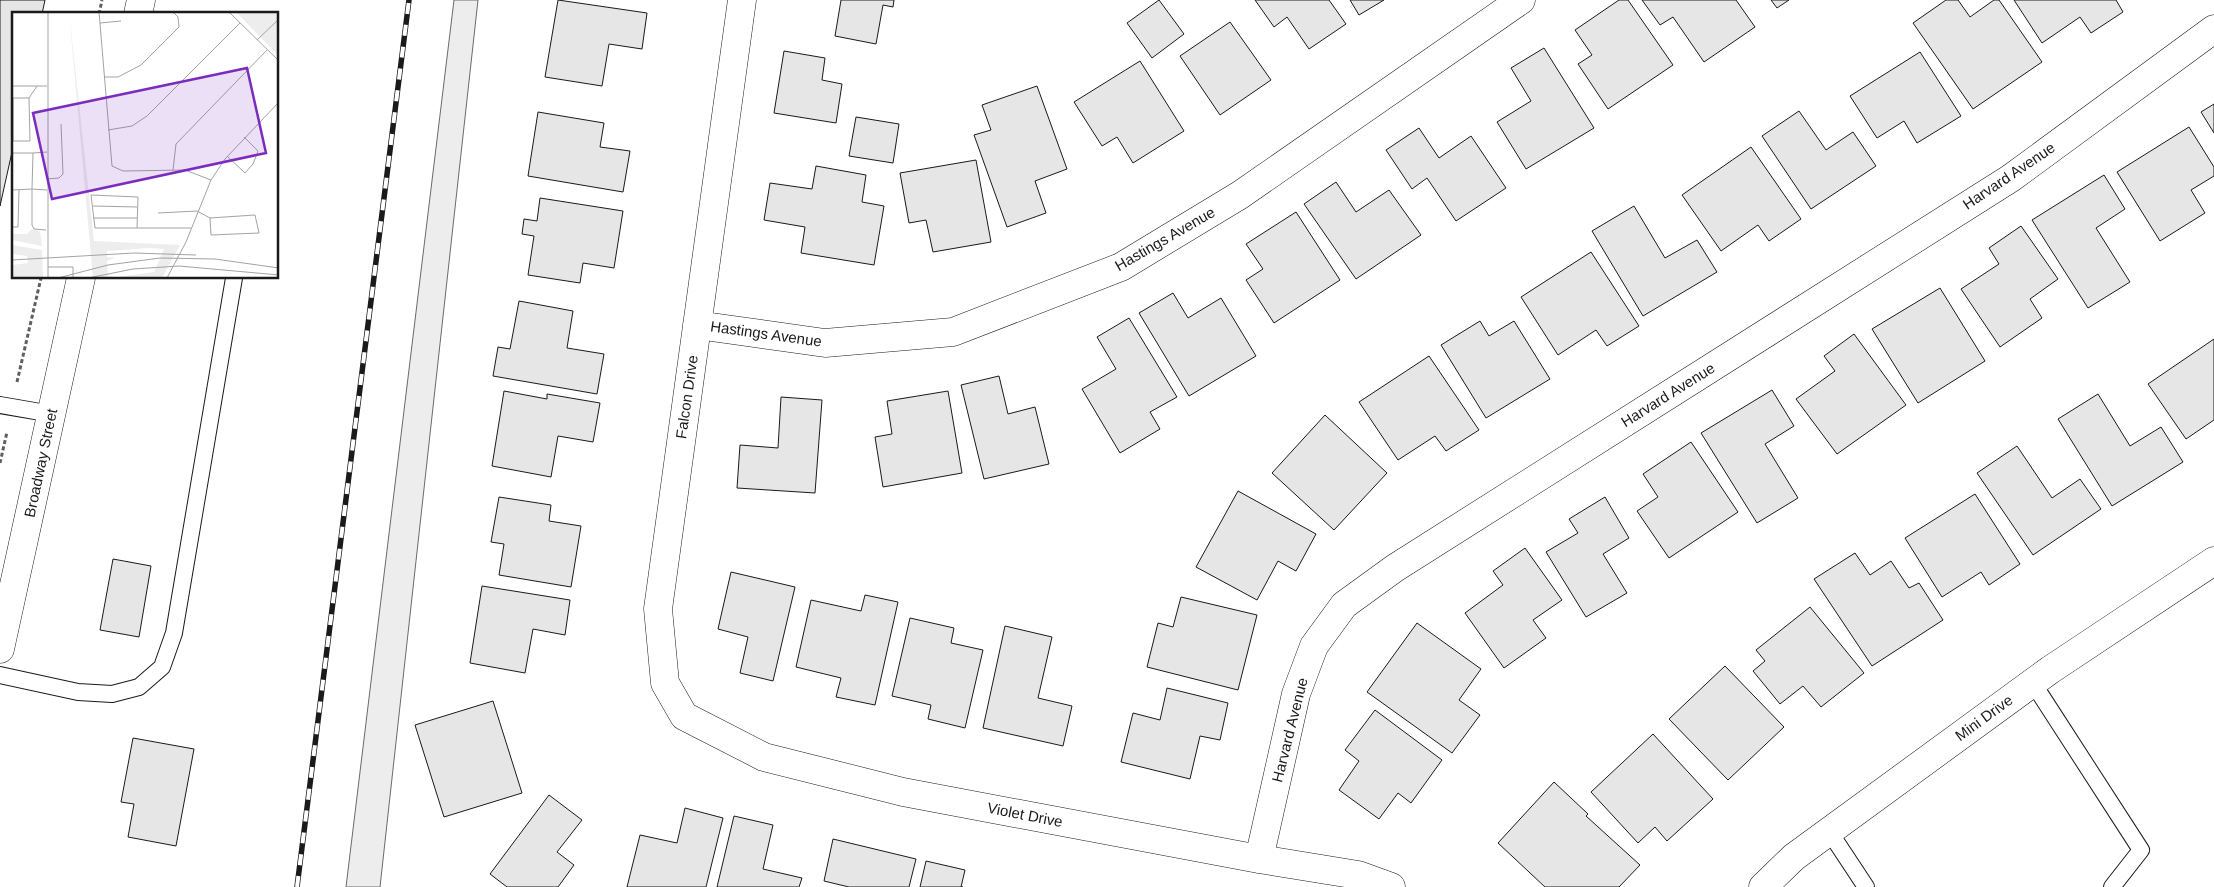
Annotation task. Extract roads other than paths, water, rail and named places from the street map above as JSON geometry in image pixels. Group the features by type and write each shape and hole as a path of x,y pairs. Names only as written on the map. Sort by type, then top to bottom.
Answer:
{"street":[{"name":"Falcon Drive","path":"676,703 665,683 658,609 742,0"},
{"name":"Hastings Avenue","path":"697,325 825,343 954,332 1121,267 1240,196 1521,0"},
{"name":"Harvard Avenue","path":"1259,859 1296,694 1314,646 1344,605 1395,568 2011,178 2214,29"},
{"name":"Broadway Street","path":"0,649 81,279"},
{"name":"Mini Drive","path":"1763,887 1794,857 2032,682 2214,561"},
{"name":"Violet Drive","path":"676,703 684,716 764,756 902,792 1259,859 1358,875 1390,887"}],"lane":[{"path":"0,676 78,692 112,694 138,687 162,667 174,633 234,279"},
{"path":"6,406 52,414"},
{"path":"2032,682 2141,850 2112,887"},
{"path":"1829,831 1866,887"}],"railway":[{"path":"297,887 409,0"}]}
